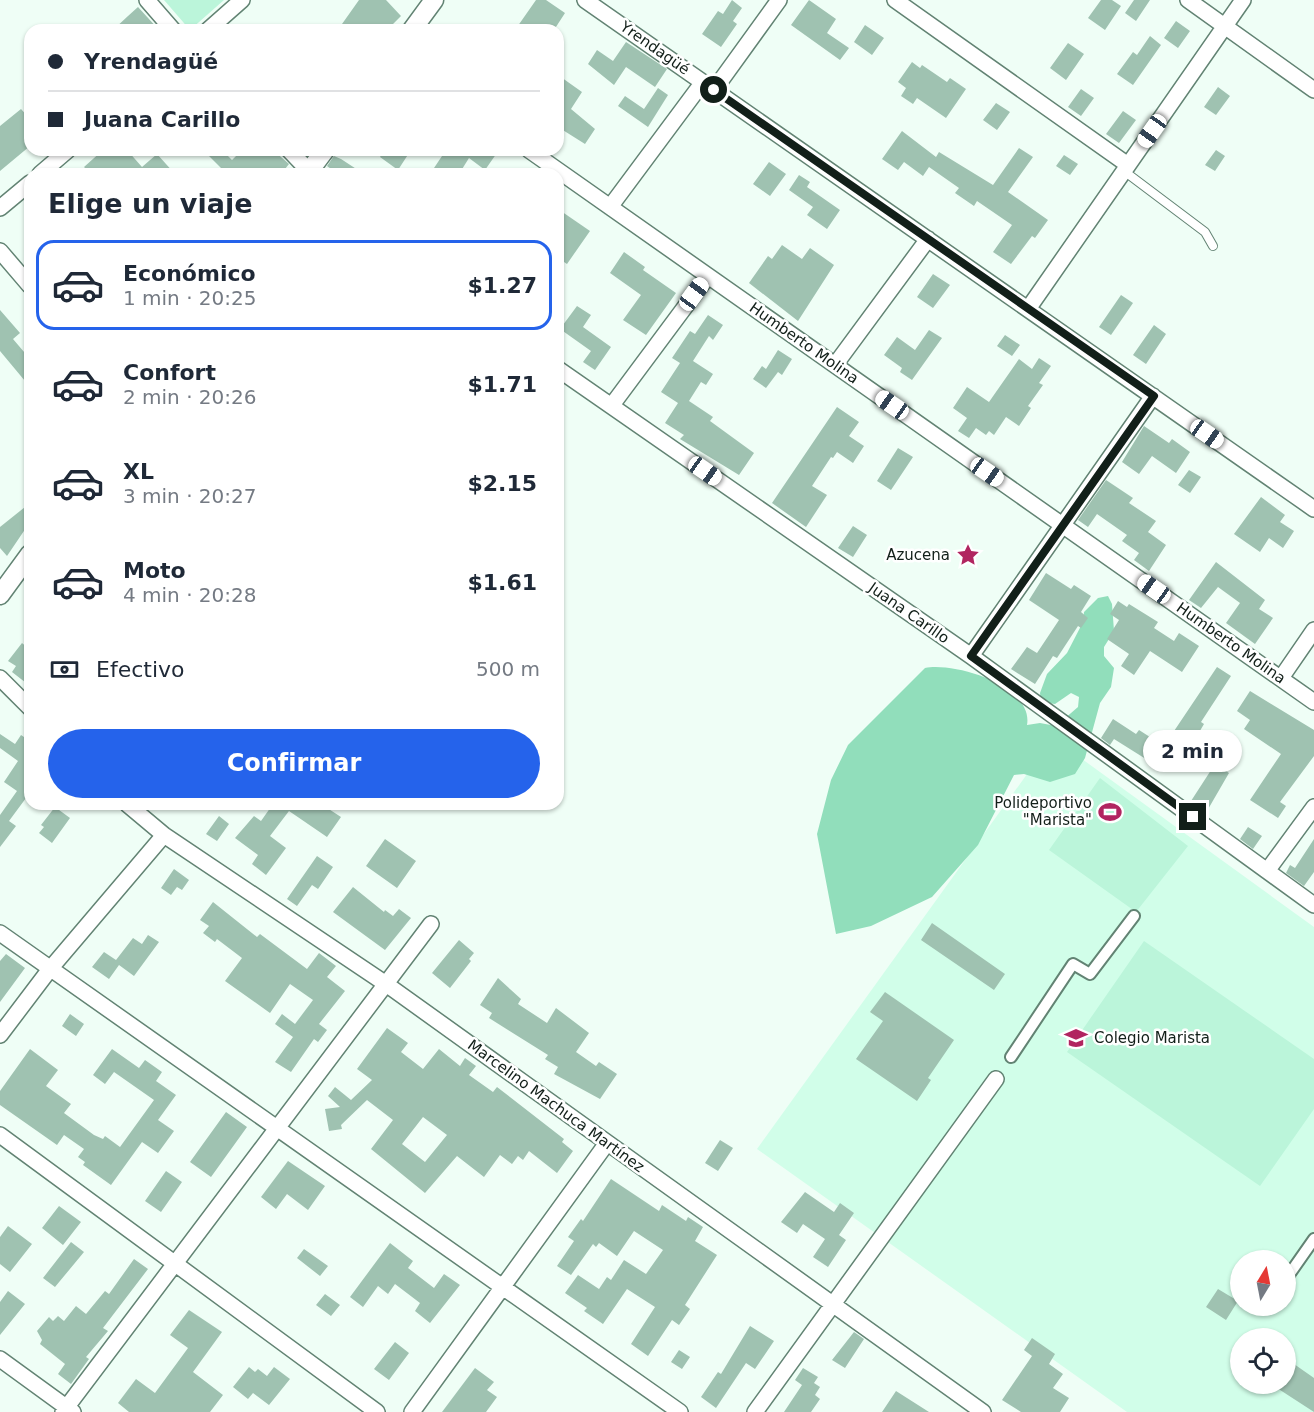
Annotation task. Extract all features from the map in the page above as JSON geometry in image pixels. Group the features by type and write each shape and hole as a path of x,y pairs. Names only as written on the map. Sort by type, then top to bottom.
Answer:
{"street":[{"path":"147,0 168,24"},
{"path":"215,24 242,0"},
{"path":"416,24 434,0"},
{"name":"Yrendagüé","path":"585,0 1314,509"},
{"path":"610,207 779,0"},
{"path":"895,0 1126,168"},
{"path":"1188,0 1314,90"},
{"path":"1028,309 1243,0"},
{"path":"47,168 61,156"},
{"path":"294,156 305,168"},
{"path":"311,168 320,156"},
{"name":"Humberto Molina","path":"538,156 555,168"},
{"name":"Humberto Molina","path":"564,175 1314,702"},
{"path":"0,208 24,188"},
{"path":"835,365 928,239"},
{"path":"0,251 24,279"},
{"path":"612,405 708,276"},
{"name":"Juana Carillo","path":"564,373 971,656 1314,905"},
{"path":"971,656 1154,396"},
{"path":"0,595 24,562"},
{"path":"1281,678 1314,630"},
{"path":"0,678 24,702"},
{"path":"1267,871 1314,807"},
{"name":"Marcelino Machuca Martínez","path":"134,810 164,835 386,984 833,1302 983,1412"},
{"path":"0,1035 50,969 164,835"},
{"path":"1011,1057 1073,964 1090,974 1134,916"},
{"path":"0,1359 67,1410 431,924"},
{"path":"0,933 680,1412"},
{"path":"755,1412 996,1079"},
{"path":"0,1135 377,1412"},
{"path":"412,1412 607,1143"},
{"path":"1296,1265 1314,1239"}],"lane":[{"path":"1126,168 1205,232 1213,246"}],"shaded area":[{"path":"164,0 224,0 197,24 185,24"},
{"name":"Colegio Marista","path":"1053,738 1314,927 1314,1412 1127,1412 757,1149"},
{"name":"Polideportivo \"Marista\"","path":"1100,778 1188,846 1136,912 1049,850"},
{"path":"1144,941 1314,1059 1314,1109 1260,1186 1067,1052"}],"green space":[{"path":"1108,596 1112,604 1114,631 1104,647 1104,656 1114,668 1111,687 1100,703 1085,758 1075,774 1050,782 1024,774 1014,775 978,845 932,897 871,926 836,934 817,834 831,780 848,745 925,668 955,669 990,680 1006,688 1018,699 1026,711 1027,725 1040,723 1056,726 1078,707 1079,697 1071,693 1055,704 1041,702 1040,693 1047,674 1067,653 1083,622 1084,612 1098,598"}],"building":[{"path":"359,0 386,0 401,16 393,24 342,24"},
{"path":"536,0 546,0 565,13 558,24 519,24"},
{"path":"732,0 742,8 733,21 737,24 721,47 702,34 718,11 723,14"},
{"path":"809,0 836,19 827,33 849,48 840,60 791,25"},
{"path":"1101,0 1112,0 1121,6 1105,30 1088,18"},
{"path":"1134,0 1150,0 1136,21 1125,13"},
{"path":"138,7 154,24 119,24"},
{"path":"1176,21 1190,31 1178,48 1164,38"},
{"path":"865,25 884,38 872,55 854,42"},
{"path":"1150,36 1161,45 1133,85 1117,74 1133,52 1137,55"},
{"path":"626,42 667,69 655,87 626,67 614,85 588,64 597,50 613,61"},
{"path":"1068,43 1084,54 1066,80 1050,68"},
{"path":"912,62 920,68 922,65 947,82 950,78 966,89 946,118 917,98 913,104 901,96 906,88 898,82"},
{"path":"564,79 582,92 571,109 595,129 585,144 564,131"},
{"path":"1218,87 1230,96 1216,115 1204,107"},
{"path":"658,88 668,95 648,127 618,106 625,96 644,109"},
{"path":"1081,89 1094,98 1081,116 1068,107"},
{"path":"996,103 1010,112 997,130 983,120"},
{"path":"21,109 24,112 24,151 0,171 0,126"},
{"path":"1123,111 1136,120 1119,143 1106,134"},
{"path":"902,131 936,157 939,152 993,185 1019,148 1033,157 1008,192 1048,220 1035,238 1032,236 1011,264 993,252 1012,225 977,201 974,206 955,193 959,188 929,167 923,176 904,162 898,170 882,159"},
{"path":"1216,150 1225,156 1215,171 1205,165"},
{"path":"1064,155 1078,164 1070,175 1056,166"},
{"path":"96,156 132,156 142,167 155,156 159,156 170,168 85,168"},
{"path":"209,156 228,156 232,160 236,156 280,156 289,164 286,168 221,168"},
{"path":"334,156 355,168 330,168 327,166"},
{"path":"407,156 399,168 395,168 380,157"},
{"path":"442,156 495,156 486,168 482,168 469,158 463,168 434,168"},
{"path":"769,162 786,174 770,196 753,184"},
{"path":"799,175 810,182 807,187 840,210 827,229 807,215 813,207 789,190"},
{"path":"564,213 590,231 567,264 564,262"},
{"path":"782,245 802,259 810,248 834,265 798,321 749,283 768,256 772,259"},
{"path":"624,252 645,267 643,270 676,293 646,335 623,320 641,295 610,273"},
{"path":"933,274 950,285 933,308 917,297"},
{"path":"1121,295 1133,303 1111,335 1099,327"},
{"path":"577,306 591,315 583,327 611,347 595,370 583,362 591,351 564,332 564,324"},
{"path":"0,310 20,333 13,339 24,352 24,380 0,351"},
{"path":"708,315 723,325 713,340 709,336 693,361 713,374 706,385 701,382 689,401 713,417 710,421 754,453 739,475 680,439 684,435 665,423 678,403 661,392 680,363 672,358 690,331 695,334"},
{"path":"1154,325 1166,334 1146,364 1133,355"},
{"path":"929,330 942,338 912,380 900,372 902,368 884,355 897,337 915,350"},
{"path":"1005,335 1020,345 1012,356 997,346"},
{"path":"778,350 792,359 782,375 778,372 766,388 753,379 762,366 766,369"},
{"path":"1039,358 1051,366 1039,383 1043,385 1028,406 1031,408 1019,426 1006,417 994,435 989,431 986,435 976,428 969,438 958,431 967,418 953,408 967,387 989,402 1019,359 1032,369"},
{"path":"837,407 859,422 849,436 864,446 853,463 837,452 833,458 831,457 812,486 827,495 806,527 772,503"},
{"path":"1144,426 1169,443 1172,439 1190,452 1176,473 1152,456 1139,474 1122,462"},
{"path":"898,448 913,457 891,490 877,481"},
{"path":"1189,470 1201,477 1190,493 1178,485"},
{"path":"1106,480 1133,498 1129,503 1156,521 1148,532 1166,545 1149,571 1134,560 1139,553 1122,541 1127,535 1097,514 1088,527 1078,520"},
{"path":"1261,497 1285,515 1280,522 1294,531 1283,548 1269,538 1260,552 1234,534"},
{"path":"24,508 24,531 7,556 0,548 0,527"},
{"path":"853,526 867,535 853,557 838,548"},
{"path":"1216,562 1265,600 1259,609 1273,618 1255,644 1226,623 1240,603 1218,587 1201,608 1189,600"},
{"path":"1046,573 1071,589 1074,585 1091,596 1081,612 1088,618 1081,628 1078,626 1057,658 1053,656 1035,684 1011,669 1027,647 1037,653 1059,620 1029,600"},
{"path":"1118,601 1127,607 1129,604 1158,622 1154,628 1174,641 1179,633 1199,646 1182,672 1150,651 1134,675 1121,666 1129,654 1107,639 1119,620 1110,614"},
{"path":"22,643 24,645 24,681 12,672 16,666 8,661"},
{"path":"1217,667 1231,676 1201,722 1204,724 1177,770 1153,755 1149,761 1114,739 1110,745 1101,738 1113,719 1136,734 1139,730 1164,746"},
{"path":"1250,691 1314,730 1314,756 1280,802 1286,806 1278,818 1250,800 1281,754 1244,729 1250,720 1237,711"},
{"path":"0,734 15,744 21,735 24,737 24,801 9,821 16,826 0,847 0,815 17,791 4,782 18,761 0,748"},
{"path":"1215,764 1229,773 1207,811 1191,801"},
{"path":"53,810 59,810 70,818 52,843 39,833 44,827 41,825"},
{"path":"269,810 330,810 341,817 327,837 289,811 270,836 286,848 266,875 252,864 258,855 235,838 254,816 261,821"},
{"path":"219,816 229,824 217,841 206,834"},
{"path":"1248,827 1262,836 1253,849 1240,839"},
{"path":"385,839 416,861 397,888 366,866"},
{"path":"1314,839 1314,872 1304,886 1286,873 1290,865 1295,868"},
{"path":"317,856 333,867 318,889 312,885 297,906 287,899"},
{"path":"174,869 189,880 182,890 177,887 171,895 161,888"},
{"path":"353,887 384,912 385,910 393,916 399,909 411,918 385,950 333,912"},
{"path":"213,902 257,937 260,934 307,969 319,953 336,966 327,977 345,991 319,1024 327,1030 318,1042 314,1039 291,1072 275,1062 293,1037 275,1024 282,1014 295,1024 313,1000 290,984 270,1013 225,981 242,958 217,939 215,942 203,933 209,926 200,920"},
{"path":"932,923 1005,974 994,990 921,940"},
{"path":"148,935 159,942 134,976 119,965 109,979 92,967 104,952 116,960 133,938 142,944"},
{"path":"459,940 474,953 469,959 471,961 450,988 432,973"},
{"path":"6,954 25,968 0,1002 0,961"},
{"path":"498,978 521,999 518,1004 547,1023 556,1008 589,1033 576,1052 596,1066 599,1062 617,1074 600,1099 554,1074 558,1067 545,1059 548,1055 489,1018 492,1013 480,1005"},
{"path":"885,992 954,1040 928,1078 931,1080 917,1101 856,1059 883,1021 870,1012"},
{"path":"70,1014 84,1024 76,1036 62,1026"},
{"path":"387,1028 408,1043 401,1052 423,1069 439,1049 460,1066 465,1058 476,1066 469,1075 493,1092 497,1087 564,1139 562,1142 573,1151 557,1173 529,1151 523,1160 518,1156 512,1164 500,1155 484,1177 457,1156 425,1193 371,1149 393,1120 367,1100 341,1125 342,1129 329,1131 325,1109 340,1107 328,1096 335,1087 351,1100 372,1080 357,1069","holes":["423,1117 447,1135 425,1162 402,1144"]},
{"path":"30,1049 58,1070 46,1086 71,1104 64,1113 94,1135 103,1139 105,1136 120,1147 154,1100 114,1072 105,1084 93,1075 112,1049 139,1068 145,1060 162,1072 156,1081 176,1095 158,1120 174,1131 158,1153 142,1142 111,1185 83,1165 85,1162 78,1157 84,1149 64,1135 57,1145 0,1105 0,1091"},
{"path":"226,1112 247,1127 211,1177 190,1162"},
{"path":"720,1140 733,1148 718,1171 705,1163"},
{"path":"288,1161 325,1186 308,1210 287,1194 276,1209 261,1197"},
{"path":"166,1171 182,1182 161,1212 145,1201"},
{"path":"611,1179 659,1211 662,1205 686,1221 688,1217 703,1227 695,1241 717,1255 685,1305 690,1309 679,1325 672,1320 648,1356 631,1344 655,1307 627,1289 603,1324 584,1311 587,1308 565,1293 578,1275 599,1289 607,1277 611,1280 624,1260 646,1274 663,1250 634,1231 617,1256 599,1243 596,1247 593,1244 571,1275 557,1266 574,1241 568,1237 581,1219 583,1221"},
{"path":"805,1192 834,1212 840,1203 854,1213 839,1235 846,1240 828,1267 813,1257 825,1239 803,1224 797,1233 781,1222"},
{"path":"59,1206 81,1222 63,1245 42,1228"},
{"path":"8,1226 32,1244 10,1272 0,1264 0,1237"},
{"path":"71,1242 84,1252 55,1287 43,1278"},
{"path":"390,1243 413,1261 408,1268 434,1288 444,1274 460,1285 430,1323 415,1311 420,1303 395,1284 388,1294 378,1286 363,1307 350,1297"},
{"path":"304,1249 328,1266 320,1276 297,1258"},
{"path":"134,1259 148,1269 103,1328 108,1331 86,1357 89,1359 71,1384 58,1374 65,1364 40,1344 42,1340 37,1331 49,1317 53,1321 58,1316 64,1321 76,1306 86,1314 105,1291 109,1294"},
{"path":"1218,1289 1230,1296 1230,1314 1226,1320 1206,1307"},
{"path":"8,1291 25,1304 0,1335 0,1302"},
{"path":"325,1294 340,1305 331,1316 316,1305"},
{"path":"189,1310 222,1332 193,1372 223,1395 210,1412 129,1412 118,1403 136,1379 155,1393 188,1348 170,1335"},
{"path":"750,1326 774,1341 755,1369 746,1363 716,1408 701,1397 718,1372 721,1374"},
{"path":"854,1332 864,1339 845,1368 832,1360"},
{"path":"1032,1338 1055,1354 1049,1364 1063,1374 1053,1388 1069,1398 1060,1412 1021,1412 1002,1400 1032,1356 1024,1350"},
{"path":"395,1342 409,1353 389,1380 374,1369"},
{"path":"679,1350 690,1357 682,1369 671,1362"},
{"path":"1296,1365 1314,1378 1314,1412 1286,1394 1296,1394"},
{"path":"249,1367 255,1372 258,1369 267,1376 274,1367 290,1379 269,1405 253,1393 248,1399 233,1387"},
{"path":"475,1368 494,1382 487,1390 497,1397 486,1412 442,1412"},
{"path":"803,1368 818,1377 814,1383 820,1387 815,1395 820,1399 811,1412 784,1412 802,1385 795,1380"},
{"path":"896,1391 929,1412 882,1412"}],"place":[{"name":"Azucena","path":"968,555"},
{"name":"Polideportivo \"Marista\"","path":"1110,812"},
{"name":"Colegio Marista","path":"1076,1038"}],"route":[{"path":"714,90 1154,396 971,656 1193,817"}]}
